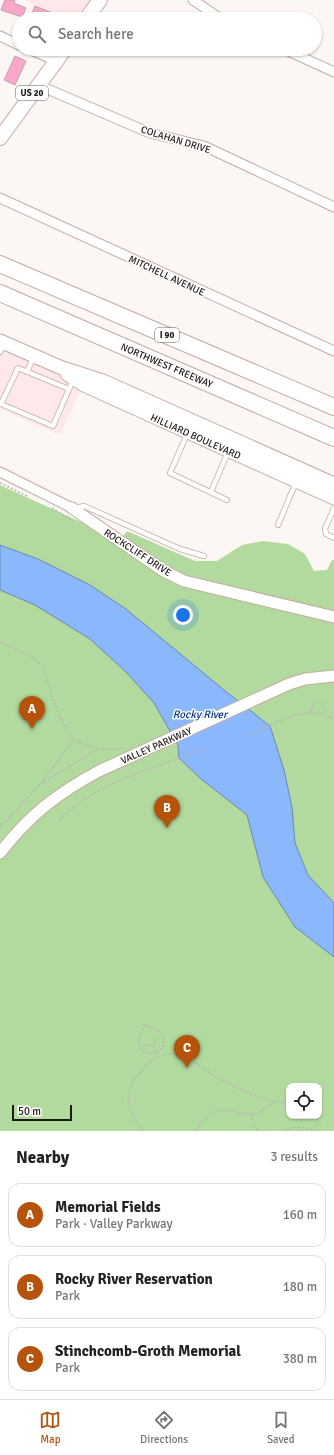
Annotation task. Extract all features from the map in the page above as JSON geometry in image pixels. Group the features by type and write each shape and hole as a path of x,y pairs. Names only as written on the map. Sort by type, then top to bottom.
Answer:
{"highway":[{"name":"I 90","path":"0,264 334,407"},
{"name":"NORTHWEST FREEWAY","path":"0,293 334,438"},
{"path":"0,296 26,305"}],"main road":[{"path":"91,12 100,0"},
{"name":"US 20","path":"0,138 60,56"},
{"name":"HILLIARD BOULEVARD","path":"2,345 62,368 103,380 334,484"},
{"name":"HILLIARD BOULEVARD","path":"62,368 71,384 84,385 334,498"}],"street":[{"path":"193,0 211,12"},
{"path":"0,36 12,42"},
{"path":"45,56 56,61"},
{"path":"299,56 334,72"},
{"name":"COLAHAN DRIVE","path":"38,85 150,133 204,146 334,207"},
{"name":"MITCHELL AVENUE","path":"0,198 334,351"},
{"name":"ROCKCLIFF DRIVE","path":"0,472 72,508 162,570 184,581 334,617"},
{"name":"VALLEY PARKWAY","path":"0,853 22,826 57,796 93,774 262,696 305,679 334,676"}],"lane":[{"path":"27,372 34,356"},
{"path":"18,368 27,372 71,384 53,426 1,404 18,368"},
{"path":"188,432 170,473 227,500"},
{"path":"211,492 229,450"},
{"path":"278,525 296,481"},
{"path":"72,508 84,506 180,549 204,556"},
{"path":"334,508 325,529 326,534 334,538"}],"path":[{"path":"0,642 39,662 44,669 65,726 74,739 100,748 128,748"},
{"path":"311,712 313,704 319,702 322,704 325,714"},
{"path":"248,736 294,715 311,712 325,714 334,719"},
{"path":"0,827 42,783 74,739"},
{"path":"42,783 100,748"},
{"path":"60,820 68,809 81,799 103,788 203,749"},
{"path":"144,1025 159,1031 164,1037 163,1047 156,1052 147,1054 140,1048 138,1042 144,1025"},
{"path":"154,1048 154,1043 158,1038"},
{"path":"144,1044 150,1045 154,1048 158,1058"},
{"path":"142,1131 130,1108 127,1097 129,1088 142,1069 158,1058 172,1054 184,1056 223,1081 274,1102 286,1103"},
{"path":"197,1131 200,1124 207,1116 224,1110 251,1114 274,1102"},
{"path":"251,1114 252,1124 258,1131"},
{"path":"283,1131 298,1126 312,1130 320,1123 316,1119"}],"shaded area":[{"path":"24,0 97,0 89,12 50,12"},
{"path":"0,345 62,372 81,389 60,435 0,409"}],"green space":[{"path":"0,485 83,523 116,545 127,531 195,561 217,561 242,545 263,541 288,544 305,554 314,571 327,570 332,560 334,560 334,1131 0,1131"}],"water":[{"name":"Rocky River","path":"0,545 38,559 90,585 126,609 270,726 284,770 292,807 295,843 308,875 334,903 334,957 295,927 263,877 247,815 201,779 179,758 178,745 154,703 126,672 90,639 35,605 0,590"}],"building":[{"path":"5,0 15,0 14,3 26,8 24,12 12,12 12,14 1,10"},
{"path":"35,6 50,12 32,12"},
{"path":"15,56 26,61 15,85 4,80"}],"place":[{"name":"Memorial Fields","path":"32,729"},
{"name":"Rocky River Reservation","path":"167,828"},
{"name":"Stinchcomb-Groth Memorial","path":"187,1068"}]}
